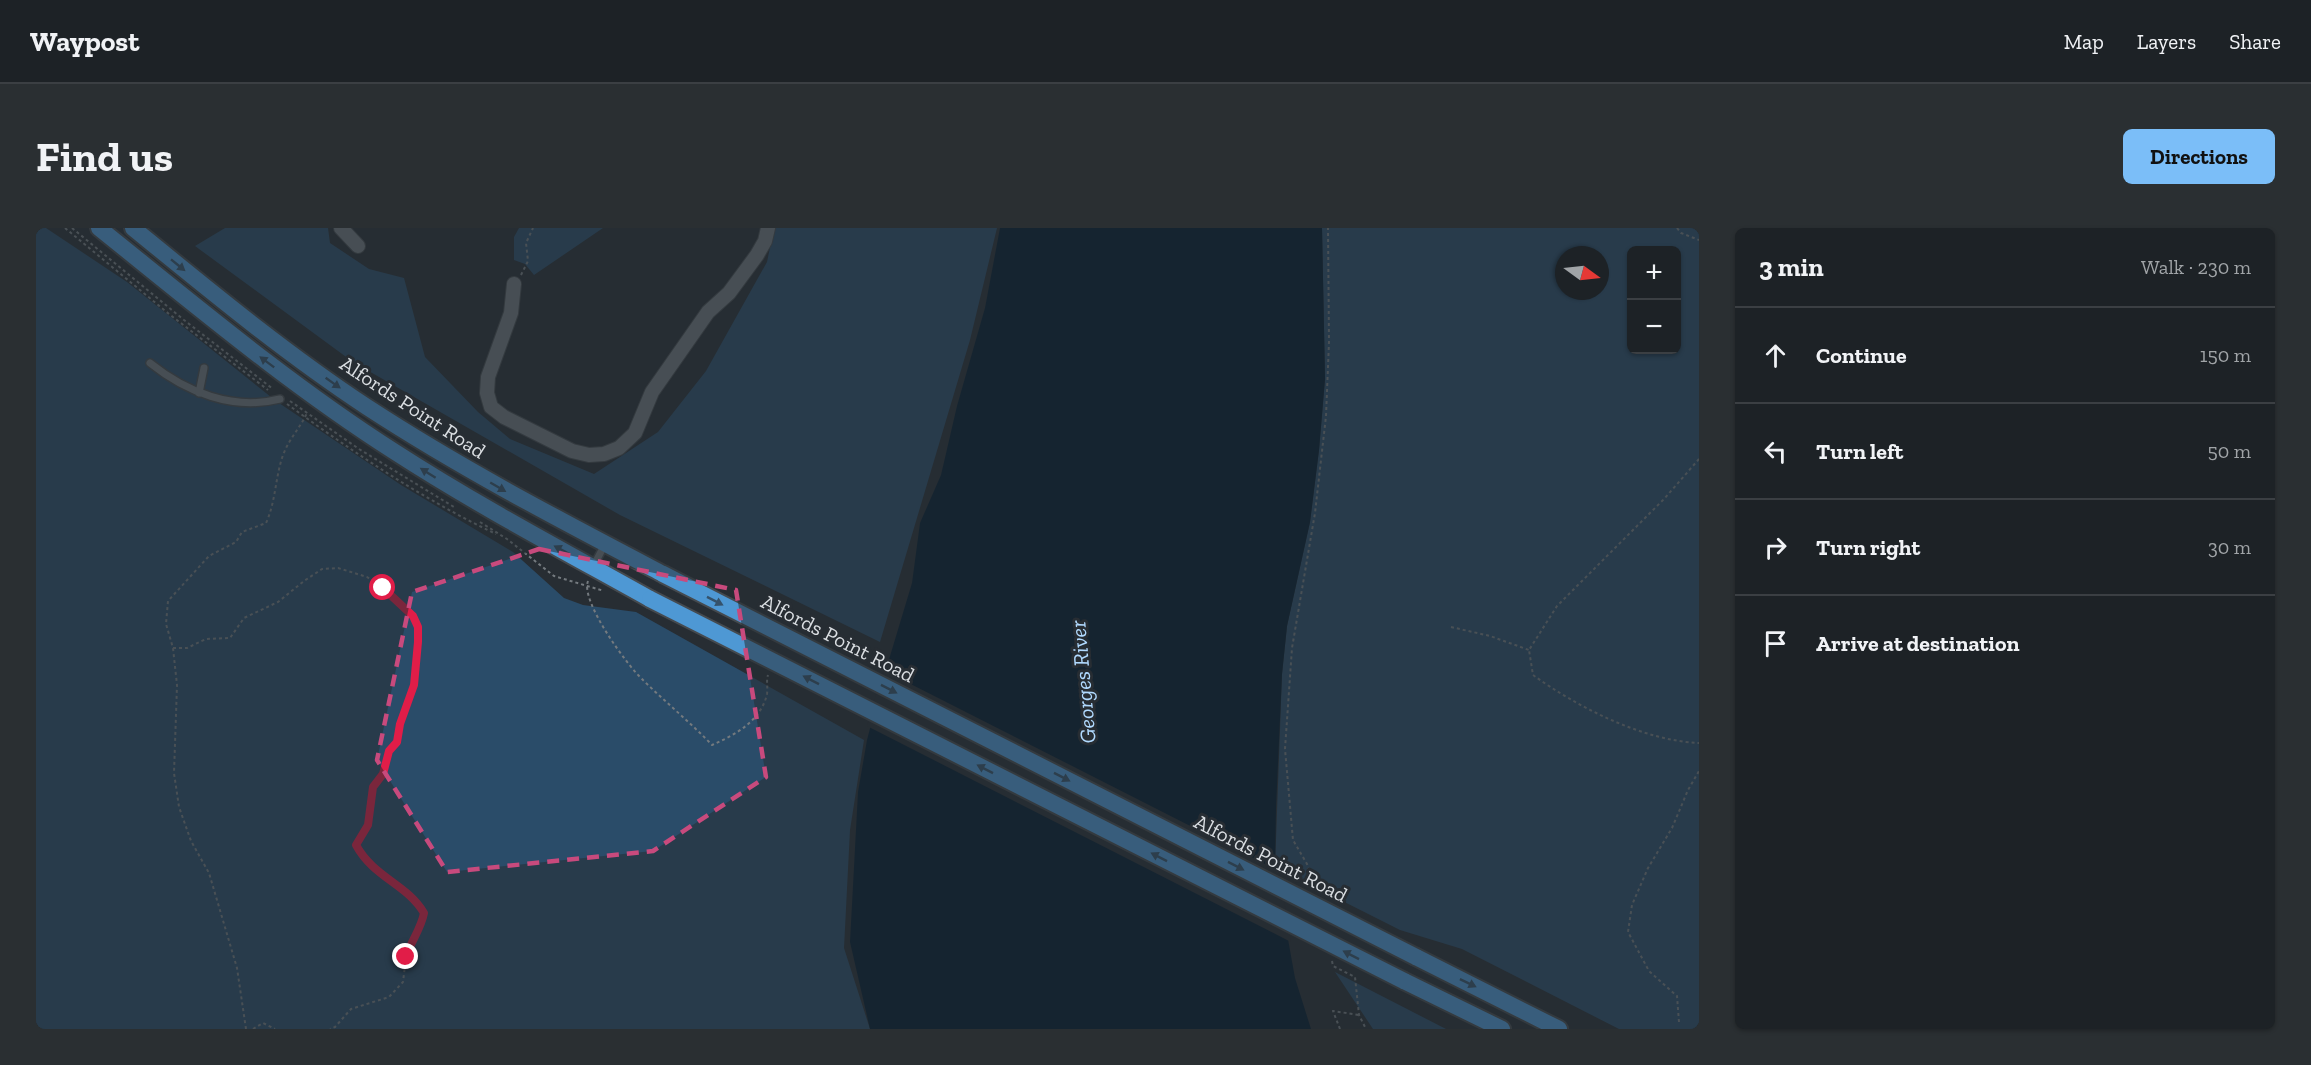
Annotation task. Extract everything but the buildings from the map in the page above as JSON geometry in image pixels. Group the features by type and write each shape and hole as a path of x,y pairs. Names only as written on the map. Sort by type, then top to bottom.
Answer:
{"highway":[{"path":"99,228 251,350 374,438 469,498 650,599 1502,1029"},
{"name":"Alfords Point Road","path":"133,228 258,328 366,406 483,478 663,574 1559,1029"}],"street":[{"path":"342,228 358,246"},
{"path":"514,284 511,313 489,377 487,393 491,407 504,417 572,451 589,455 604,454 619,448 634,434 652,392 708,312 729,293 751,263 765,241 768,228"}],"lane":[{"path":"150,363 171,379 199,393 227,401 269,402 280,399"},
{"path":"199,393 204,368"},
{"path":"593,567 605,544"}],"path":[{"path":"514,284 528,261 526,243 533,228"},
{"path":"1316,896 1307,864 1293,840 1285,749 1292,648 1315,513 1326,416 1329,342 1328,228"},
{"path":"1677,228 1699,240"},
{"path":"246,1029 237,968 213,884 191,840 179,807 174,773 177,685 173,648 166,624 168,601 209,556 236,542 243,531 266,523 273,508 276,480 284,454 307,413"},
{"path":"1699,459 1664,499 1557,606 1529,650 1533,675 1557,692 1638,730 1682,742 1699,743"},
{"path":"507,539 554,576 606,591"},
{"path":"593,567 586,586 594,611 641,678 712,745 739,732 757,714 766,697 770,669"},
{"path":"173,648 187,648 206,639 230,638 244,618 278,602 303,581 322,569 338,568 367,577 397,600 413,616 418,627 414,685 400,724 397,742 389,751 383,774 373,787 368,825 356,845 364,859 387,880 417,902 424,913 421,927 412,938 406,957 403,982 389,997 351,1008 335,1027 330,1029"},
{"path":"1451,627 1490,636 1529,650"},
{"path":"1679,1022 1677,996 1649,971 1628,932 1632,905 1648,868 1672,828 1688,790 1699,771"},
{"path":"1331,959 1333,966 1355,977 1359,1016 1366,1029"},
{"path":"1340,1029 1333,1011 1359,1016"},
{"path":"253,1029 263,1023 275,1029"}],"highlighted area":[{"path":"539,549 736,590 766,777 653,851 447,872 377,760 412,592"}],"shaded area":[{"path":"36,228 46,228 127,282 276,401 401,485 513,552 564,598 583,605 636,612 864,740 850,830 844,948 870,1029 36,1029"},
{"path":"225,228 328,228 330,243 369,269 404,278 425,357 478,412 510,439 594,474 658,432 706,371 767,262 774,228 997,228 970,340 880,642 620,515 353,362 195,246"},
{"path":"519,228 603,228 534,275 525,264 514,260 514,237"},
{"path":"1322,228 1699,228 1699,1029 1619,1029 1462,949 1400,930 1275,867 1282,674 1287,626 1310,522 1325,379"},
{"path":"1335,972 1446,1029 1373,1029"}],"water":[{"name":"Georges River","path":"1000,228 1322,228 1325,379 1310,522 1287,626 1282,674 1275,867 1295,978 1311,1029 870,1029 850,942 858,792 867,740 912,583 920,523 941,475 957,406 985,308"}],"pier":[{"path":"883,670 1279,871 1291,942 867,726"}],"route":[{"path":"383,588 413,616 418,627 414,685 400,724 397,742 389,751 383,774 373,787 368,825 356,845 364,859 387,880 407,893 424,913 421,927 412,938 406,957"}]}
